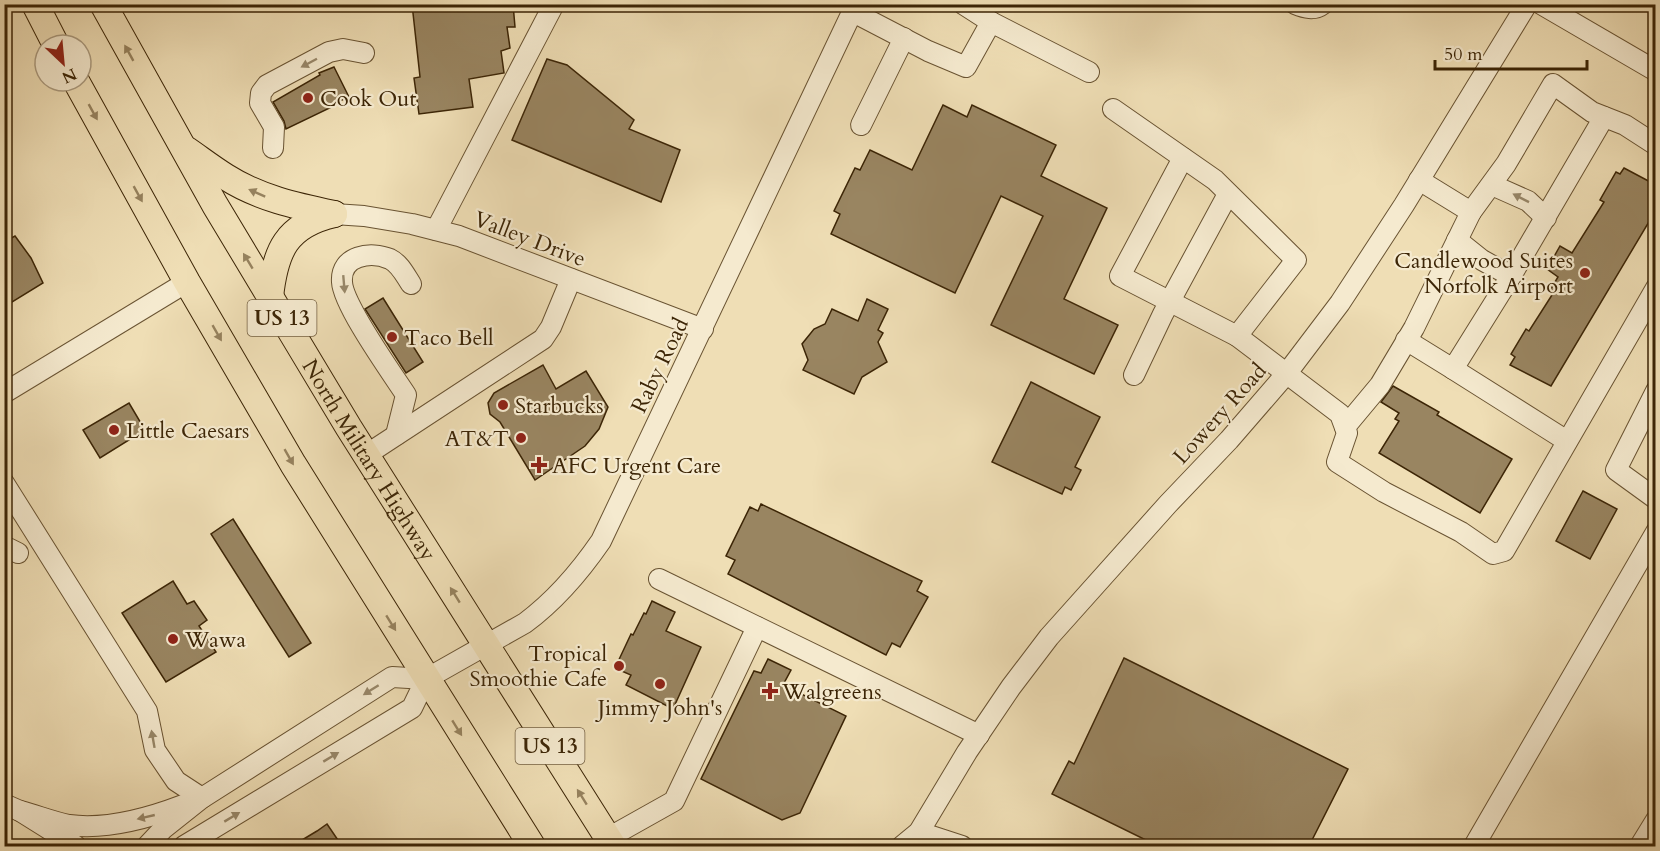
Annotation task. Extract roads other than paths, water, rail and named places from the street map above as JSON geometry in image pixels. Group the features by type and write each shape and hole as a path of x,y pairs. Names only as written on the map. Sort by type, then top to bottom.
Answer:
{"main road":[{"path":"35,4 50,33"},
{"name":"North Military Highway","path":"103,4 182,147 270,297 610,842"},
{"name":"US 13","path":"83,93 187,282 293,464 532,846"},
{"path":"182,147 227,178 262,195 288,204 334,214"},
{"path":"270,297 272,275 279,252 287,240 300,227 316,218 334,214"}],"street":[{"path":"436,230 554,4"},
{"path":"963,4 991,22 1089,72"},
{"path":"1295,4 1306,9 1319,8 1323,4"},
{"name":"Lowery Road","path":"902,846 918,839 979,735 1011,687 1049,637 1168,504 1230,440 1287,373 1340,303 1527,4"},
{"path":"1541,4 1656,71"},
{"path":"855,8 904,38 966,67 991,22"},
{"name":"Raby Road","path":"426,679 525,623 538,613 579,574 601,541 855,8"},
{"path":"861,125 904,38"},
{"path":"273,148 274,127 260,103 261,93 267,85 329,52 343,49 364,53"},
{"path":"1345,427 1380,385 1406,340 1471,212 1492,184 1553,84 1592,112 1625,125 1656,145"},
{"path":"1113,109 1215,180 1296,260 1237,336"},
{"path":"1453,369 1546,218 1604,117"},
{"path":"1183,158 1120,276 1237,336 1287,373 1340,414 1347,433 1337,462 1384,492 1461,532 1493,554 1504,551 1656,288"},
{"path":"1419,180 1471,212"},
{"path":"1492,184 1528,201 1546,218"},
{"path":"1134,375 1228,194"},
{"name":"Valley Drive","path":"334,214 395,221 459,236 703,329"},
{"path":"1457,240 1482,260 1511,276"},
{"path":"396,435 406,395 351,307 341,280 346,264 360,255 374,255 391,260 400,267 411,284"},
{"path":"366,454 543,339 553,322 571,279"},
{"path":"4,393 187,282"},
{"path":"1406,340 1567,441"},
{"path":"1656,391 1616,470 1656,499"},
{"path":"4,483 147,711 155,750 176,781 202,798"},
{"path":"1474,846 1656,532"},
{"path":"659,579 979,735"},
{"path":"610,842 674,801 757,627"},
{"path":"147,846 163,829 202,798 392,677 426,679 412,708 203,839 184,846"},
{"path":"12,807 69,825 104,825 162,813 202,798"},
{"path":"12,807 76,846"},
{"path":"1640,846 1656,820"},
{"path":"918,839 962,846"}],"place":[{"name":"Cook Out","path":"308,98"},
{"name":"Candlewood Suites Norfolk Airport","path":"1585,273"},
{"name":"Taco Bell","path":"392,337"},
{"name":"Starbucks","path":"503,405"},
{"name":"Little Caesars","path":"114,430"},
{"name":"AT&T","path":"521,438"},
{"name":"AFC Urgent Care","path":"539,465"},
{"name":"Wawa","path":"173,639"},
{"name":"Tropical Smoothie Cafe","path":"619,666"},
{"name":"Jimmy John's","path":"660,684"},
{"name":"Walgreens","path":"770,691"}]}
